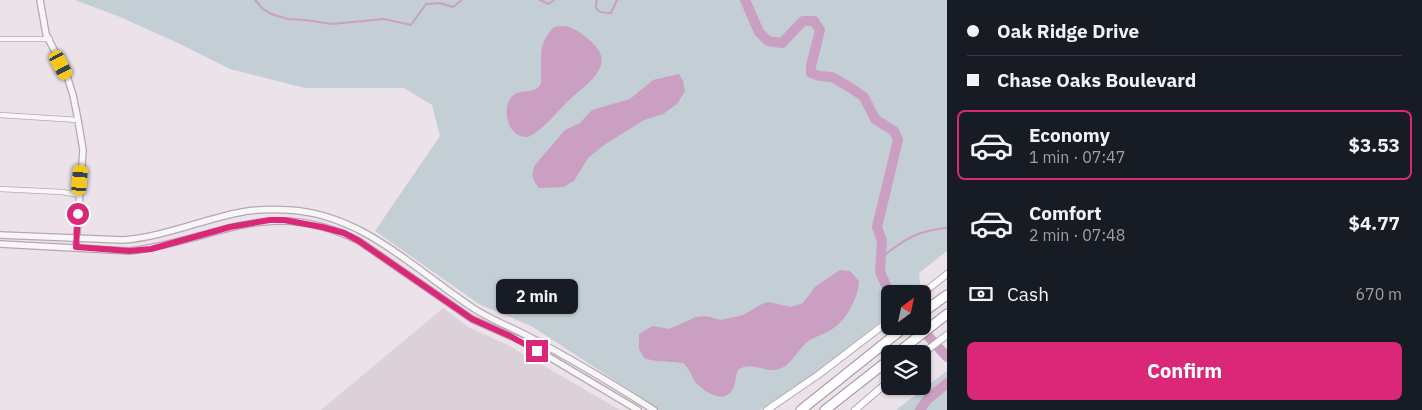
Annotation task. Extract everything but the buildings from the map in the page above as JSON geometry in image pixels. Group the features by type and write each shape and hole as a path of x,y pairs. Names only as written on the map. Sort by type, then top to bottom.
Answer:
{"highway":[{"path":"931,307 946,296"},
{"path":"908,345 947,314"},
{"path":"801,410 894,335"},
{"path":"825,410 881,366"}],"main road":[{"path":"931,287 947,274"},
{"path":"767,410 818,375 881,327"},
{"path":"931,347 947,335"},
{"path":"855,410 881,388"}],"street":[{"path":"40,0 46,34 67,76 78,120 82,150 76,247"},
{"path":"0,39 50,40"},
{"path":"0,115 78,120"},
{"path":"0,189 62,192 79,196"},
{"path":"0,236 114,240 139,239 236,213 264,210 308,212 356,227 474,308 527,336 654,410"},
{"path":"294,221 296,211"},
{"path":"0,244 129,251 151,249 253,222 284,220 334,230 359,241 472,319 524,342 638,410"},
{"path":"334,230 338,220"},
{"path":"428,289 433,280"},
{"path":"524,342 527,336"},
{"path":"620,400 625,392"}],"shaded area":[{"path":"75,0 947,0 947,251 919,273 920,285 881,285 881,321 816,373 760,410 660,410 533,327 479,304 375,231 440,136 432,105 404,88 305,88 230,69 120,17"},
{"path":"563,26 576,30 597,47 601,56 601,65 591,80 545,125 528,137 519,135 511,128 507,118 507,107 511,97 518,93 538,88 541,81 541,54 545,38 554,27"},
{"path":"679,74 685,91 677,104 663,114 644,120 604,145 588,158 574,181 563,187 539,188 533,177 535,165 565,130 580,123 592,110 630,99 653,80"},
{"path":"840,270 850,271 859,281 853,303 845,317 834,328 812,339 801,348 790,362 779,369 769,370 748,366 738,370 733,389 725,396 720,397 709,393 696,383 683,363 649,360 644,358 639,349 639,334 653,326 669,329 696,317 706,316 721,320 743,315 768,302 791,307 803,303 815,287"},
{"path":"443,308 470,328 508,345 620,410 321,410"},
{"path":"947,371 947,410 896,410 916,395 931,395 931,383"}],"waterway":[{"path":"255,0 263,9 271,14 288,19 332,24 384,19 411,25 426,4 440,3 453,7 462,0"},
{"path":"540,0 549,4 554,0"},
{"path":"597,0 597,9 604,13 611,13 617,0"},
{"path":"745,0 759,32 768,41 782,43 803,21 814,21 820,30 811,73 832,77 864,97 875,119 894,131 898,140 877,227 882,241 880,272 886,285"},
{"path":"881,258 911,237 928,231 947,228"},
{"path":"927,335 947,357"},
{"path":"920,410 927,400 947,383"}],"route":[{"path":"78,214 76,247 129,251 151,249 230,227 270,220 303,222 334,230 359,241 450,306 479,323 524,342 537,351"}]}
